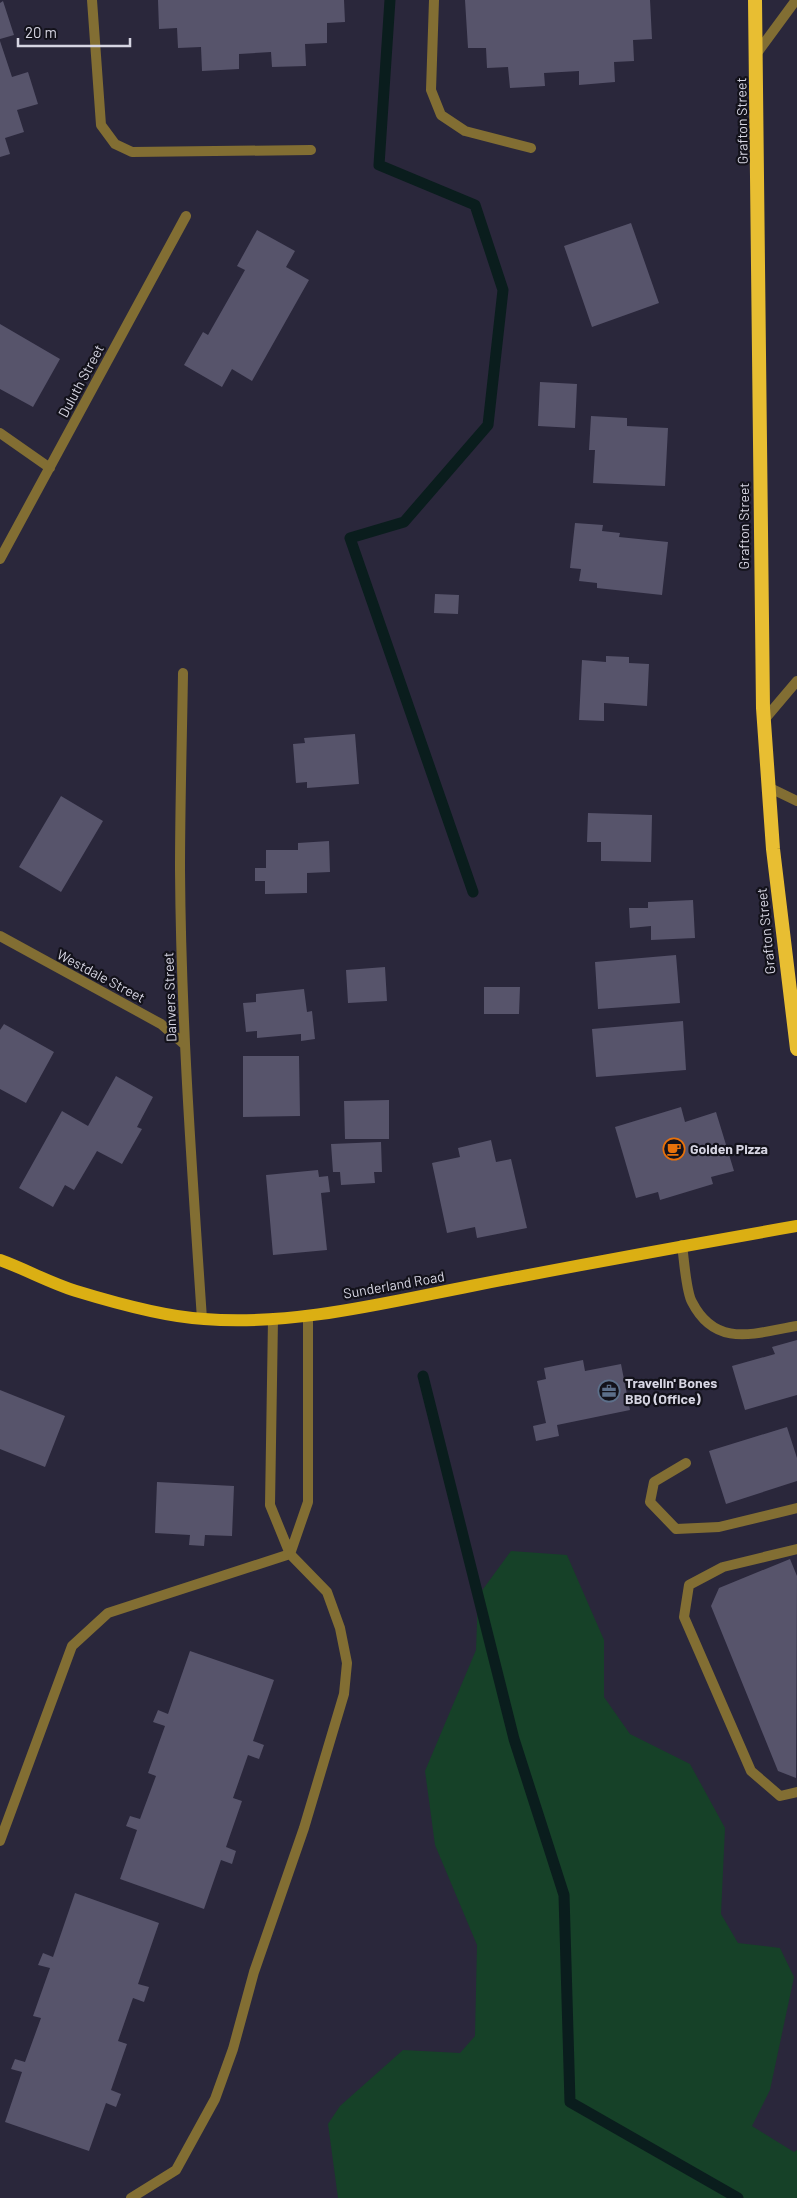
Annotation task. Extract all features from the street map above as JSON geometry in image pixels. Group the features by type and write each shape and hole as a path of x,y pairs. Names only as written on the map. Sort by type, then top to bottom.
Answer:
{"highway":[{"name":"Grafton Street","path":"755,0 761,616 764,720 773,849 797,1049"}],"main road":[{"name":"Sunderland Road","path":"0,1260 74,1290 145,1308 202,1320 241,1321 308,1315 402,1299 682,1245 797,1226"}],"street":[{"path":"92,0 101,124 115,144 132,152 311,150"},
{"path":"434,0 431,90 440,115 465,131 531,148"},
{"path":"756,52 796,0"},
{"name":"Duluth Street","path":"0,559 186,216"},
{"path":"0,434 50,468"},
{"name":"Danvers Street","path":"183,673 180,869 190,1144 202,1320"},
{"path":"764,720 797,681"},
{"path":"768,787 797,801"},
{"name":"Westdale Street","path":"0,936 161,1024 186,1045"},
{"path":"682,1245 691,1301 710,1327 737,1336 797,1326"},
{"path":"290,1554 308,1502 308,1315"},
{"path":"131,2198 176,2170 215,2100 233,2049 254,1972 304,1828 344,1694 347,1664 340,1628 327,1592 290,1554 270,1504 273,1319"},
{"path":"686,1463 654,1482 650,1502 676,1529 719,1527 797,1508"},
{"path":"797,1549 723,1567 688,1585 684,1617 751,1771 780,1796 797,1792"},
{"path":"0,1841 72,1646 108,1613 290,1554"}],"green space":[{"path":"511,1551 567,1555 604,1640 604,1697 630,1734 690,1764 725,1828 721,1914 738,1943 780,1948 794,1977 770,2090 752,2126 794,2152 797,2150 797,2198 338,2198 328,2124 340,2106 403,2050 460,2053 475,2036 477,1945 435,1845 425,1771 476,1650 478,1596"}],"building":[{"path":"158,0 344,0 345,22 327,23 327,43 305,44 306,66 272,67 271,52 239,54 239,69 202,71 201,47 178,48 177,28 159,29"},
{"path":"465,0 650,0 652,39 633,40 634,61 614,62 615,82 579,85 579,71 544,73 545,86 510,88 508,67 487,68 486,48 468,48"},
{"path":"3,1 14,35 0,39 0,3"},
{"path":"0,41 12,77 28,72 38,104 17,110 24,132 5,138 10,154 0,157"},
{"path":"631,223 659,303 592,327 564,246"},
{"path":"257,230 295,251 286,267 309,280 252,381 232,369 222,387 184,365 203,332 208,335 245,270 237,266"},
{"path":"0,324 60,359 33,407 0,389"},
{"path":"540,382 577,384 575,428 538,426"},
{"path":"591,416 627,418 627,426 668,428 665,486 593,483 595,450 589,450"},
{"path":"575,523 603,525 602,531 620,533 619,537 668,542 662,595 597,588 597,583 579,581 581,569 570,568"},
{"path":"435,594 459,595 458,614 434,613"},
{"path":"606,656 629,657 629,663 649,664 647,706 604,703 604,721 579,720 582,660 606,662"},
{"path":"355,734 359,784 307,788 307,782 296,783 293,744 305,743 304,738"},
{"path":"61,796 103,821 61,892 19,867"},
{"path":"588,813 652,815 651,862 601,861 601,842 587,842"},
{"path":"329,841 330,872 307,873 307,893 265,894 265,881 255,881 255,868 266,868 266,850 298,850 298,843"},
{"path":"693,900 695,938 651,940 651,926 630,928 629,908 648,908 648,902"},
{"path":"676,955 680,1003 598,1009 595,962"},
{"path":"385,967 387,1001 348,1003 346,970"},
{"path":"484,987 520,987 519,1014 484,1014"},
{"path":"304,989 307,1012 312,1011 315,1039 301,1041 301,1034 257,1038 257,1031 246,1032 243,1003 256,1002 256,994"},
{"path":"683,1021 686,1070 596,1077 592,1029"},
{"path":"4,1024 54,1052 26,1103 0,1089 0,1030"},
{"path":"243,1056 299,1056 300,1116 243,1117"},
{"path":"116,1076 153,1097 137,1127 142,1129 122,1164 97,1151 74,1190 65,1185 53,1207 19,1188 62,1111 88,1126"},
{"path":"389,1100 389,1139 345,1139 344,1101"},
{"name":"Golden Pizza","path":"681,1107 685,1122 716,1112 734,1171 711,1177 713,1184 660,1200 658,1192 636,1198 615,1127"},
{"path":"491,1140 496,1162 511,1159 527,1228 477,1238 475,1227 447,1233 432,1163 460,1157 458,1148"},
{"path":"381,1142 382,1172 374,1172 375,1183 341,1185 340,1172 333,1172 331,1144"},
{"path":"318,1170 319,1177 328,1176 330,1192 321,1193 327,1250 273,1255 266,1175"},
{"path":"797,1340 797,1395 745,1410 732,1366 775,1354 772,1347"},
{"path":"583,1360 585,1371 621,1364 630,1410 557,1425 559,1436 536,1441 533,1426 546,1423 537,1381 546,1379 544,1368"},
{"path":"0,1390 65,1416 45,1467 0,1449"},
{"path":"787,1427 797,1458 797,1481 726,1504 709,1451"},
{"path":"157,1482 234,1486 232,1536 205,1535 204,1546 189,1545 190,1535 155,1533"},
{"path":"790,1559 797,1576 796,1778 778,1771 711,1606 719,1588"},
{"path":"190,1651 274,1680 253,1741 264,1745 259,1759 248,1755 233,1798 242,1801 226,1847 236,1851 232,1864 221,1860 204,1909 120,1879 137,1830 126,1826 130,1816 140,1819 156,1776 148,1773 165,1726 153,1722 158,1710 168,1714"},
{"path":"75,1893 159,1923 138,1984 149,1987 144,2002 133,1998 118,2041 127,2044 111,2090 121,2094 116,2107 106,2103 89,2151 5,2122 22,2072 11,2069 15,2059 25,2062 41,2018 33,2016 50,1968 38,1965 43,1953 53,1957"}],"waterway":[{"path":"390,0 379,165 475,205 503,290 488,425 404,522 350,538 473,892"},
{"path":"423,1376 514,1739 564,1895 570,2102 738,2198"}],"place":[{"name":"Golden Pizza","path":"674,1149"},
{"name":"Travelin' Bones BBQ (Office)","path":"609,1391"}]}
